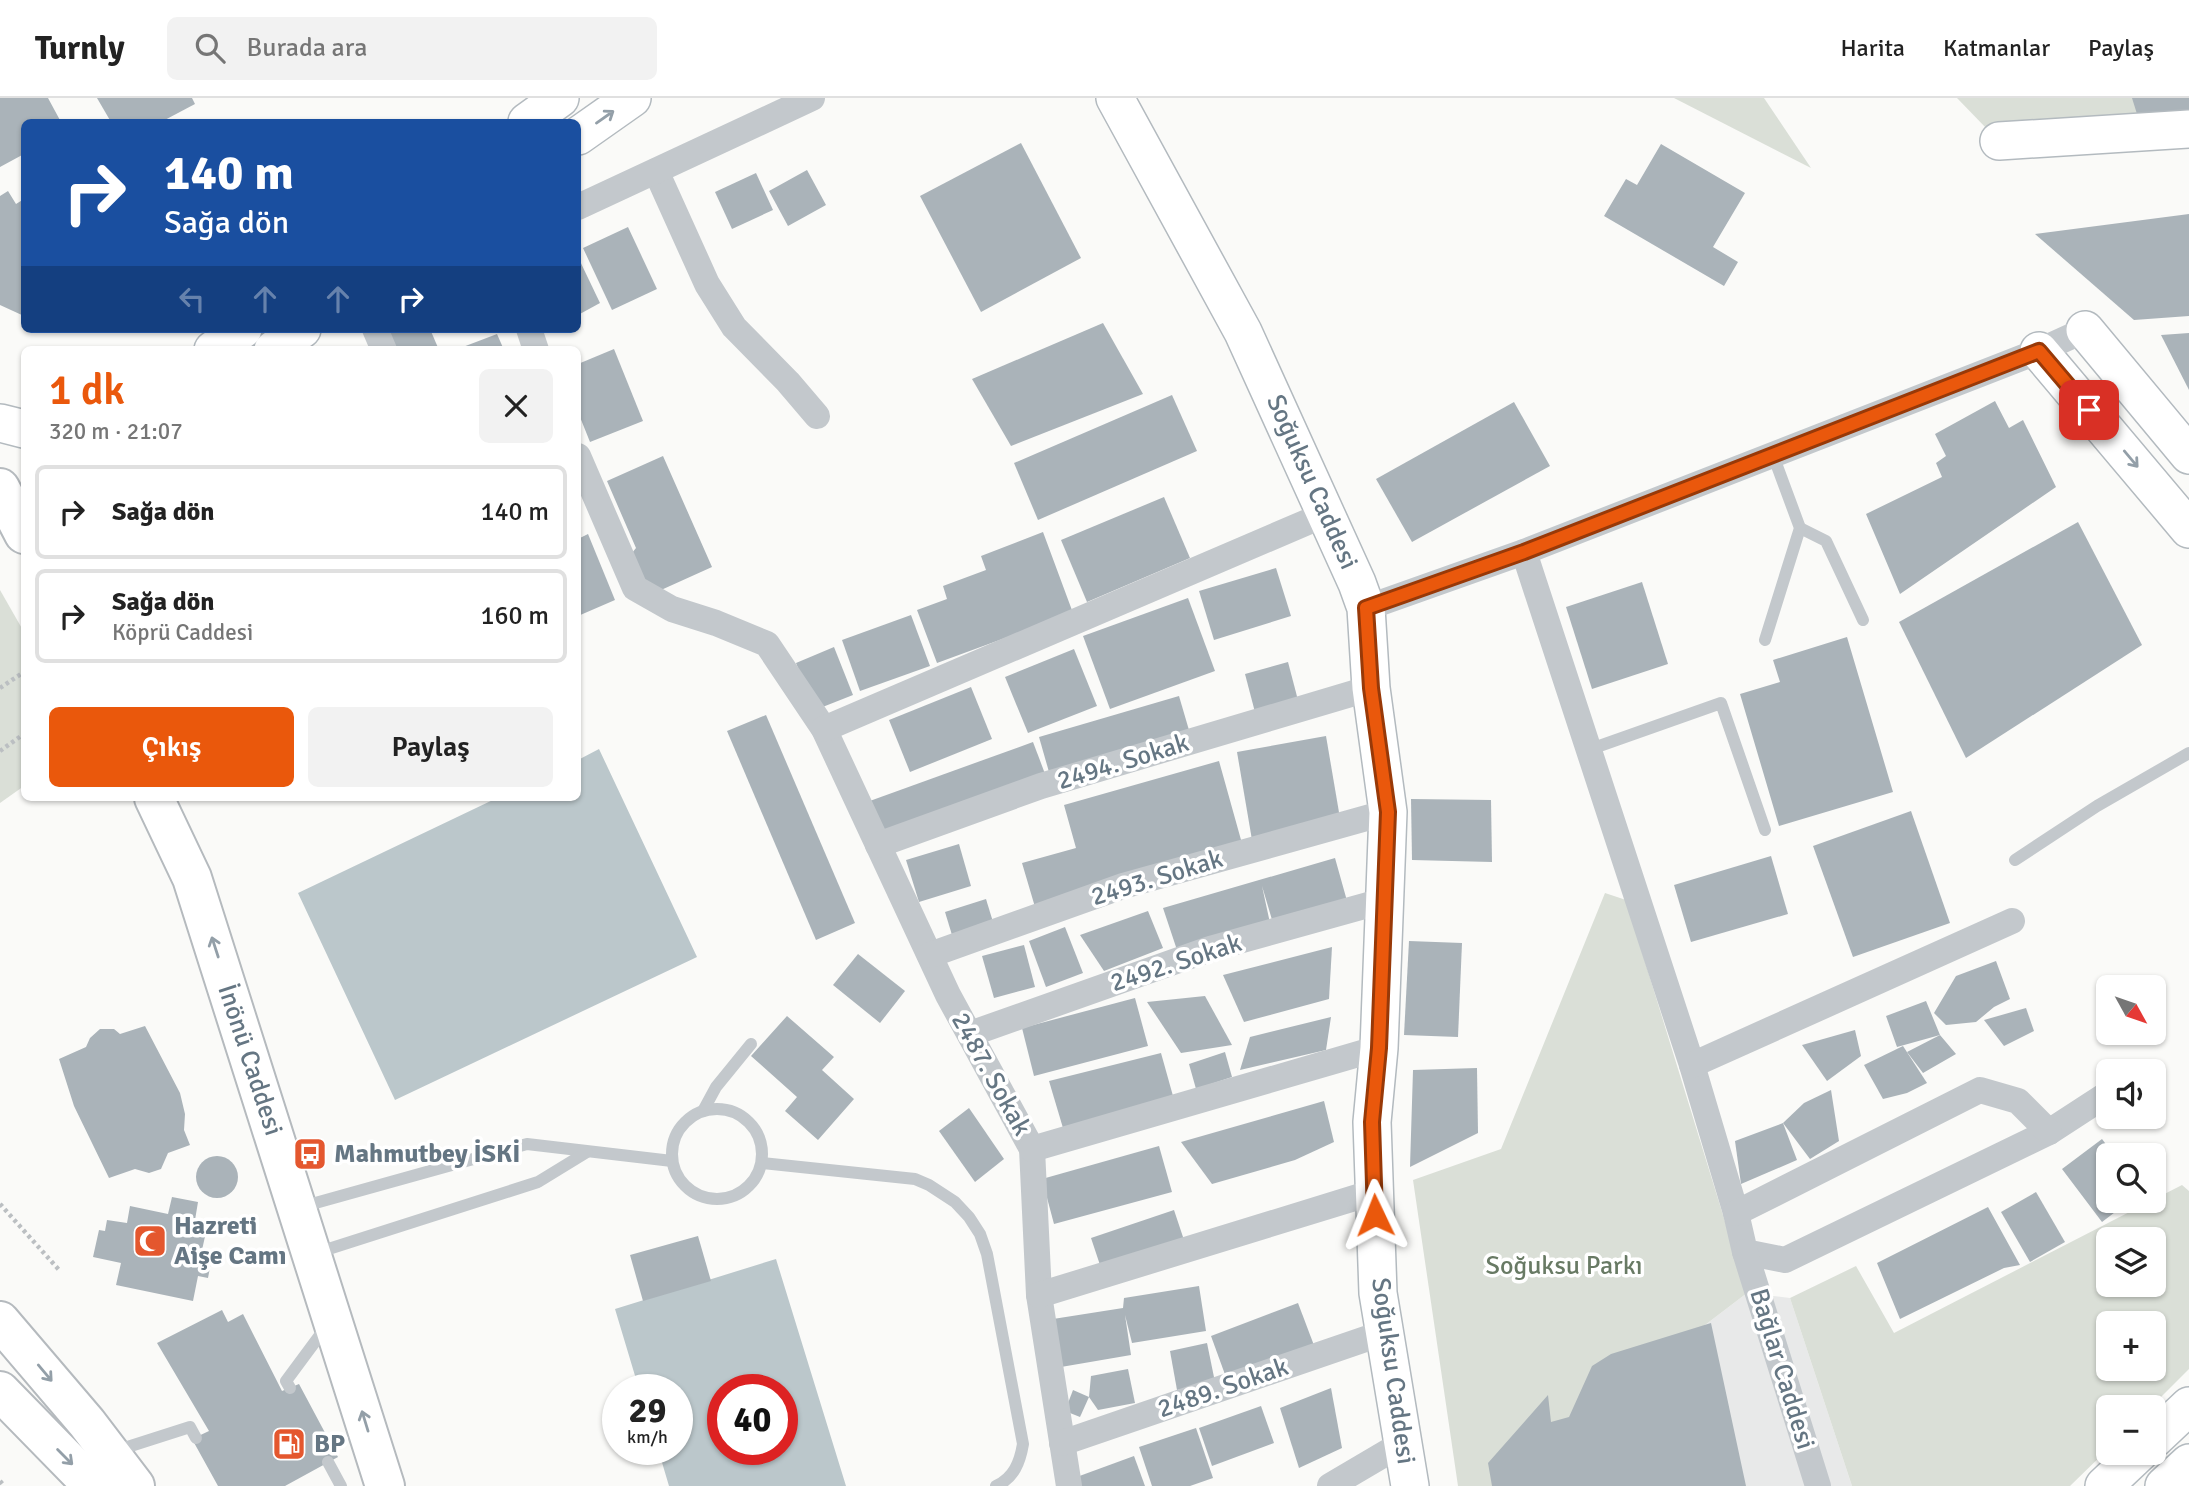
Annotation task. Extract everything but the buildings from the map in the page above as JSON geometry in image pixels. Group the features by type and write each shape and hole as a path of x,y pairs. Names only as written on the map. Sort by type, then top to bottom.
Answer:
{"main road":[{"path":"0,488 21,528"},
{"name":"İnönü Caddesi","path":"155,801 192,877 385,1486"},
{"path":"0,1321 99,1454 135,1486"},
{"path":"5,1404 99,1454"},
{"path":"5,1404 88,1480 99,1454"}],"street":[{"path":"531,119 559,98"},
{"path":"581,134 632,98"},
{"path":"581,206 812,98"},
{"name":"Soğuksu Caddesi","path":"1115,98 1243,331 1366,608 1371,688 1388,812 1379,1048 1372,1122 1378,1293 1406,1473"},
{"path":"1999,141 2189,129"},
{"path":"656,171 707,284 734,327 817,416"},
{"path":"1366,608 1524,552 2039,351 2085,330 2189,455"},
{"path":"219,346 237,333"},
{"path":"279,346 296,333"},
{"path":"2039,351 2189,529"},
{"path":"0,423 21,428"},
{"name":"2487. Sokak","path":"581,463 635,587 672,609 767,644 824,729 930,955 1032,1149 1039,1295 1069,1486"},
{"path":"824,729 1326,514"},
{"name":"Bağlar Caddesi","path":"1524,552 1692,1065 1745,1252 1818,1486"},
{"name":"2494. Sokak","path":"878,845 1041,786 1371,688"},
{"name":"2493. Sokak","path":"930,955 1123,886 1388,812"},
{"name":"2492. Sokak","path":"970,1034 1210,949 1386,900"},
{"path":"1692,1065 2012,921"},
{"path":"1032,1149 1379,1048"},
{"path":"1736,1213 1980,1090 2018,1101 2049,1132"},
{"path":"1745,1252 1785,1260 2049,1132 2096,1101"},
{"path":"1039,1295 1374,1192"},
{"name":"2489. Sokak","path":"1062,1443 1383,1333"},
{"path":"2166,1428 2189,1406"},
{"path":"2164,1486 2189,1463"},
{"path":"2104,1486 2126,1465"},
{"path":"1329,1486 1406,1473"}],"lane":[{"path":"1765,640 1800,528 1773,455"},
{"path":"1800,528 1826,541 1863,620"},
{"path":"1588,750 1721,703 1765,830"},
{"path":"2015,860 2097,806 2189,753"},
{"path":"703,1111 716,1087 751,1044"},
{"path":"718,1109 733,1112 747,1120 757,1132 762,1147 762,1163 756,1178 745,1190 731,1197 716,1200 687,1189 677,1176 672,1161 678,1131 688,1119 703,1111 718,1109"},
{"path":"298,1208 527,1144 672,1161"},
{"path":"312,1254 538,1182 587,1153"},
{"path":"762,1163 915,1179 942,1192 969,1217 980,1234 987,1254 1023,1444 1021,1456 1011,1476 996,1486"},
{"path":"290,1388 286,1381 332,1318"},
{"path":"99,1454 190,1427 196,1438"},
{"path":"328,1462 340,1486"}],"path":[{"path":"0,688 21,674"},
{"path":"0,751 21,736"},
{"path":"0,1205 60,1271"},
{"path":"0,1481 4,1486"}],"shaded area":[{"path":"599,749 697,957 395,1100 298,893 491,801 581,801 581,758"},
{"path":"776,1259 846,1486 669,1486 663,1465 693,1465 693,1374 634,1374 615,1309"},
{"path":"1747,1293 1790,1298 1852,1486 1494,1486"}],"green space":[{"path":"1674,98 1764,98 1811,168"},
{"path":"1957,98 2137,98 2150,135 1987,129"},
{"path":"0,590 21,627 21,788 0,803"},
{"name":"Soğuksu Parkı","path":"1605,893 1626,900 1747,1293 1494,1486 1458,1486 1413,1180 1501,1149"},
{"path":"2182,1185 2189,1191 2189,1369 2163,1395 2096,1395 2096,1461 2070,1486 1852,1486 1790,1298 1856,1266 1894,1333 2096,1229 2096,1297 2166,1297 2166,1227 2100,1227 2128,1213 2166,1213 2166,1193"}],"place":[{"name":"Mahmutbey İSKİ","path":"310,1154"},
{"name":"Hazreti Aişe Camı","path":"150,1241"},
{"name":"BP","path":"289,1444"}],"route":[{"path":"1375,1215 1372,1122 1379,1048 1388,812 1371,688 1366,608 1524,552 2039,351 2089,410"}]}
